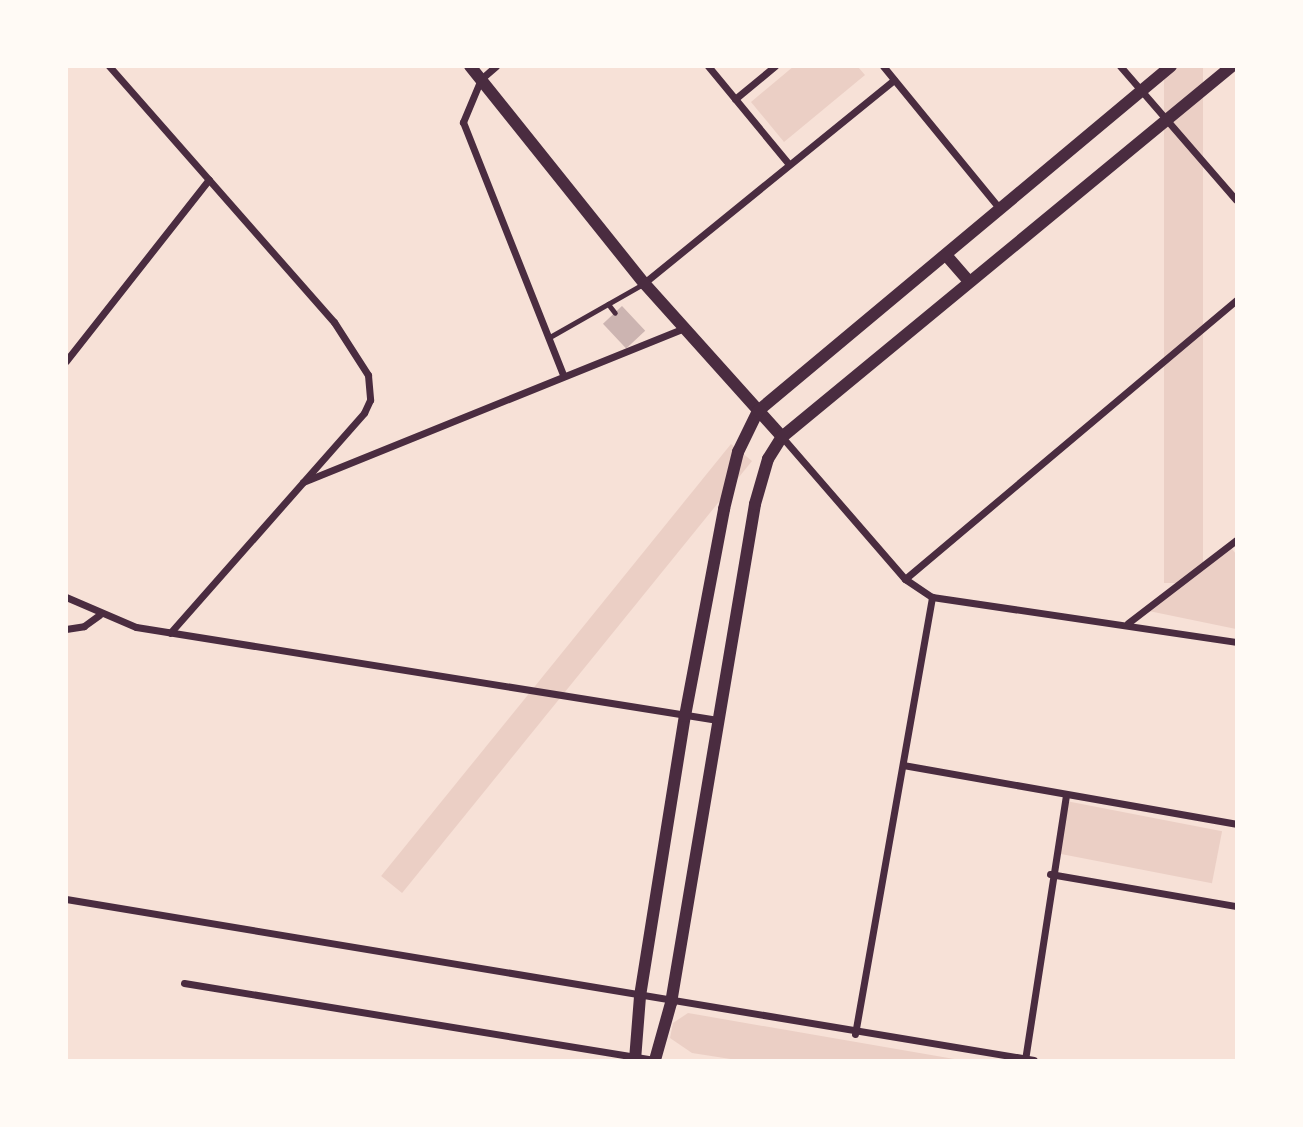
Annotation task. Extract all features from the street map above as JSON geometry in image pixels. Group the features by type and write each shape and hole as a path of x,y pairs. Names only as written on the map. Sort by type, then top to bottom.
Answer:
{"street":[{"path":"109,66 334,322 368,375 370,400 364,413 170,633"},
{"path":"470,66 644,283 905,579 932,597 1128,623 1237,642"},
{"path":"496,66 481,79 463,122 564,375"},
{"path":"708,66 788,163"},
{"path":"735,99 775,66"},
{"path":"883,66 1000,209"},
{"path":"1120,66 1237,200"},
{"path":"635,1059 640,996 685,716 731,475 758,411 1171,66"},
{"path":"184,984 654,1060 671,1003 755,504 768,459 782,437 1232,66"},
{"path":"644,283 788,163 894,80"},
{"path":"66,361 209,179"},
{"path":"946,255 969,281"},
{"path":"905,579 1237,300"},
{"path":"301,483 686,328"},
{"path":"1128,623 1237,540"},
{"path":"66,597 99,615 170,633 718,720"},
{"path":"855,1034 932,597"},
{"path":"66,629 84,626 99,615"},
{"path":"903,765 1237,824"},
{"path":"66,899 855,1034 1028,1060 1050,874 1066,795"},
{"path":"1050,874 1237,906"}],"lane":[{"path":"548,338 644,283"},
{"path":"608,304 615,313"},
{"path":"638,338 643,345"}],"shaded area":[{"path":"794,66 858,67 865,75 784,142 751,102"},
{"path":"1164,67 1203,67 1203,583 1164,583"},
{"path":"731,444 752,461 402,893 381,876"},
{"path":"1232,549 1236,554 1236,629 1144,610"},
{"path":"1066,801 1222,831 1212,883 1056,853"},
{"path":"688,1013 960,1060 737,1060 692,1053 670,1038 673,1023"}],"building":[{"path":"622,306 645,331 626,349 603,324"}]}
